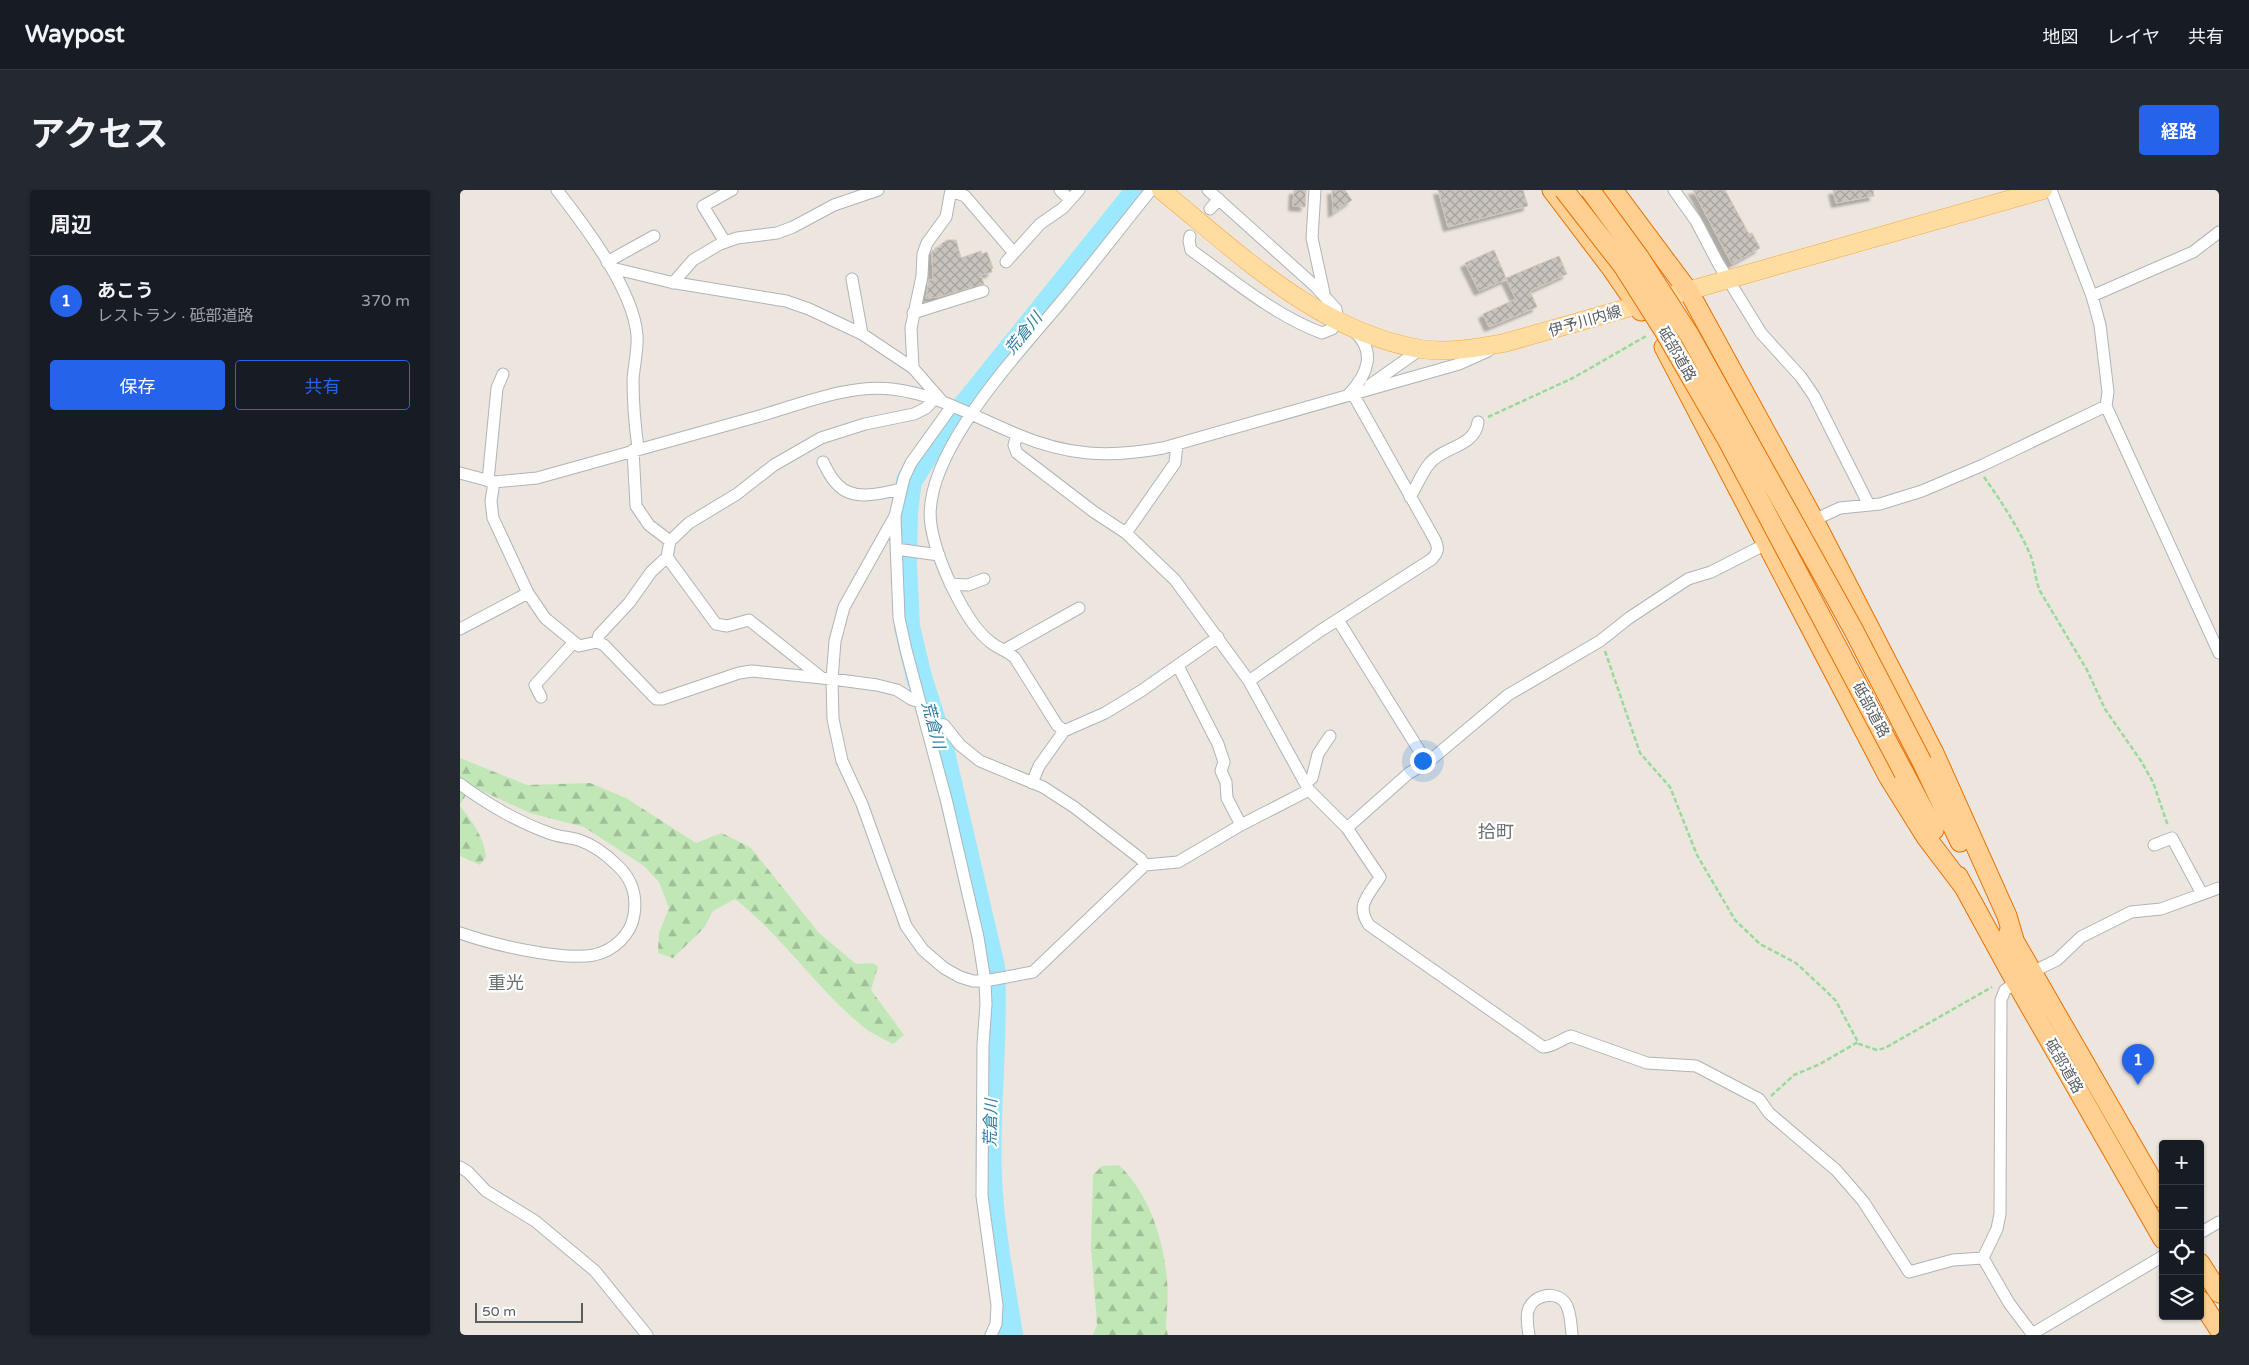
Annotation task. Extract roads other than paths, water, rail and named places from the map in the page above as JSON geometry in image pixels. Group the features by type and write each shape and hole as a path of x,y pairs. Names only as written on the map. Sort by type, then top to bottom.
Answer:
{"highway":[{"path":"1552,190 1607,261 1654,330 1768,543 1903,803 1964,887"},
{"name":"砥部道路","path":"1564,190 1623,266 1666,334 1728,441 1964,887 2159,1232"},
{"name":"砥部道路","path":"1590,190 1639,257 1690,336 1853,629 1922,762 1981,884 2159,1192"},
{"path":"1613,190 1689,292 1814,520 1934,753 2007,916 2015,944"},
{"path":"1768,543 1814,520"},
{"path":"2204,1269 2219,1293"},
{"path":"2204,1306 2219,1329"}],"main road":[{"name":"伊予川内線","path":"1161,190 1290,293 1342,324 1388,340 1422,349 1472,349 1504,343 2043,190"}],"street":[{"path":"724,242 703,206 732,190"},
{"path":"673,283 693,260 724,242 737,238 777,233 793,228 823,210 878,190"},
{"path":"1060,190 1070,200"},
{"path":"913,368 911,328 922,276 923,254 927,243 946,217 951,191 965,196 1010,258 1040,224 1063,208 1079,190"},
{"path":"1064,732 1057,725 1015,658 1006,649 993,645 978,629 950,584 939,555 931,524 932,490 970,413 1151,190"},
{"path":"1208,190 1326,298 1336,309 1342,324 1360,338 1366,349 1367,361 1362,379 1354,394"},
{"path":"1315,190 1312,238 1326,298"},
{"path":"1674,190 1696,221 1761,333 1802,377 1814,396 1869,505"},
{"path":"2051,190 2092,296 2100,325 2108,392 2106,406 2219,653"},
{"path":"560,191 610,265 633,312 637,336 633,379 636,506 648,525 670,541"},
{"path":"1210,209 1219,199"},
{"path":"2092,296 2193,252 2219,232"},
{"path":"610,265 654,236"},
{"path":"1190,236 1188,242 1191,250 1279,312 1304,326 1322,333 1342,324"},
{"path":"610,265 673,283 786,301 809,309 862,334 913,368 946,403"},
{"path":"852,279 862,334"},
{"path":"913,313 983,291"},
{"path":"460,473 491,481 537,478 822,398 872,388 916,392 970,413 1017,435 1072,451 1093,455 1137,453 1177,444 1458,364 1504,343"},
{"path":"1354,394 1422,349"},
{"path":"502,374 498,388 491,481 490,501 493,518 528,593 545,618 579,646 597,642 604,644 656,698 662,699 752,671 827,678 897,690 911,700 920,702"},
{"path":"1249,681 1338,620 1432,560 1438,553 1435,540 1354,394"},
{"path":"946,403 911,463 901,488 894,516 844,607 827,678 842,761 862,804 906,926 917,943 944,968 960,977 985,981 1033,972 1145,865 1178,862 1307,787 1312,778 1318,754 1330,736"},
{"path":"597,642 599,635 629,603 651,572 667,557 670,541 689,523 736,494 788,456 821,438 865,424 914,414 926,408 946,403"},
{"path":"1814,520 1840,508 1880,504 1922,491 1978,467 2106,406"},
{"path":"1410,497 1430,463 1438,456 1462,444 1477,430 1478,422"},
{"path":"1017,435 1014,445 1017,453 1094,512 1126,533 1175,580 1218,637 1249,681 1307,787 1346,828 1380,877 1362,909 1363,916 1369,925 1543,1047 1550,1047 1563,1038 1571,1036 1647,1063 1696,1066 1762,1101 1769,1113 1836,1170 1862,1201 1909,1272 1953,1260 1983,1258"},
{"path":"1126,533 1175,463 1177,444"},
{"path":"823,462 838,486 851,492 878,494 901,488"},
{"path":"894,516 899,618 976,928 985,981 982,1196 997,1305 996,1324 991,1335"},
{"path":"1346,828 1410,773 1427,763 1508,695 1600,641 1630,618 1688,579 1711,572 1768,543"},
{"path":"896,549 939,555"},
{"path":"667,557 716,624 727,626 749,620 827,678"},
{"path":"950,584 968,585 984,579"},
{"path":"460,628 528,593"},
{"path":"1006,649 1079,608"},
{"path":"1338,620 1427,763"},
{"path":"1032,783 1039,766 1064,732 1105,712 1178,666 1218,637"},
{"path":"541,697 534,685 574,642"},
{"path":"1178,666 1200,705 1202,715 1218,744 1224,762 1220,771 1226,782 1227,798 1241,825"},
{"path":"925,721 944,725 960,745 980,761 1032,783 1074,807 1141,859 1145,865"},
{"path":"460,784 481,800 549,834 580,840 602,852 620,868 631,884 637,900 633,921 625,937 608,949 594,955 572,956 555,954 477,939 460,933"},
{"path":"2154,844 2172,838 2202,894"},
{"path":"1983,1258 1997,1229 2000,1214 2001,1000 2005,990 2014,978 2057,960 2081,937 2131,912 2161,908 2219,888"},
{"path":"460,1167 468,1172 486,1191 535,1221 594,1271 647,1335"},
{"path":"2204,1231 2219,1222"},
{"path":"1983,1258 2009,1303 2032,1334 2159,1258"},
{"path":"1529,1335 1528,1311 1533,1303 1548,1295 1558,1296 1565,1302 1569,1310 1572,1335"}],"waterway":[{"name":"荒倉川","path":"1010,1335 994,1236 989,1177 988,1151 993,1020 992,967 939,740 919,677 907,627 904,564 905,511 909,481 933,443 970,401 1139,190"}],"place":[{"name":"あこう","path":"2138,1085"}],"district":[{"name":"拾町","path":"1496,832"},
{"name":"重光","path":"506,983"}]}
